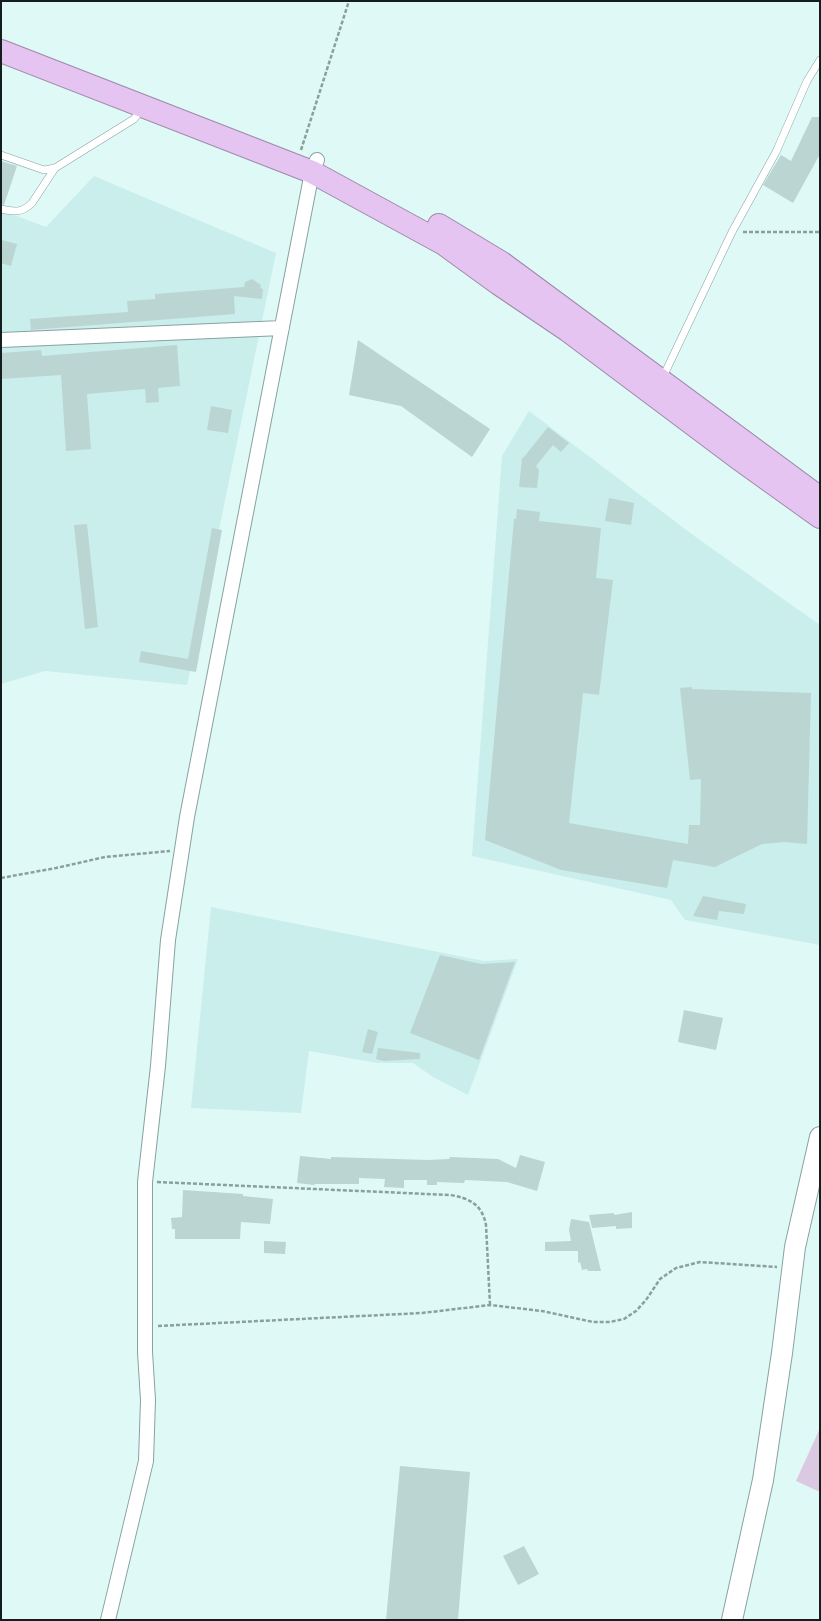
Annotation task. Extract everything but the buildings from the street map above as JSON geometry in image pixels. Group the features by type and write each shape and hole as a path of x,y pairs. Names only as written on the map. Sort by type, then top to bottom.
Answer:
{"highway":[{"path":"1,35 310,162 451,232 502,263 820,498"},
{"path":"1,51 144,106 310,162 444,244 499,284 568,330 739,459 820,517"}],"street":[{"path":"108,1620 146,1461 148,1400 144,1352 145,1182 158,1066 168,940 187,816 215,665 282,328 310,162"},
{"path":"1,340 282,328"},
{"path":"732,1620 763,1480 795,1247 820,1137"}],"lane":[{"path":"661,381 732,232 776,152 807,81 820,60"},
{"path":"1,155 44,170 55,168 134,119 144,106"},
{"path":"1,208 16,212 28,208 55,168"}],"path":[{"path":"310,162 349,1"},
{"path":"732,232 820,232"},
{"path":"1,878 56,868 105,856 183,850"},
{"path":"145,1182 450,1195 462,1197 482,1210 485,1216 490,1305"},
{"path":"145,1326 422,1313 490,1305 542,1311 593,1322 610,1322 624,1319 636,1311 660,1280 676,1268 688,1264 700,1262 793,1268"}],"shaded area":[{"path":"94,176 276,253 187,685 45,671 1,684 1,210 46,227"},
{"path":"529,411 697,538 820,625 820,945 685,920 671,900 472,856 502,456"},
{"path":"211,907 484,961 518,959 468,1095 433,1077 413,1063 377,1063 309,1051 301,1113 191,1108"},
{"path":"820,1428 820,1492 796,1481"}]}
